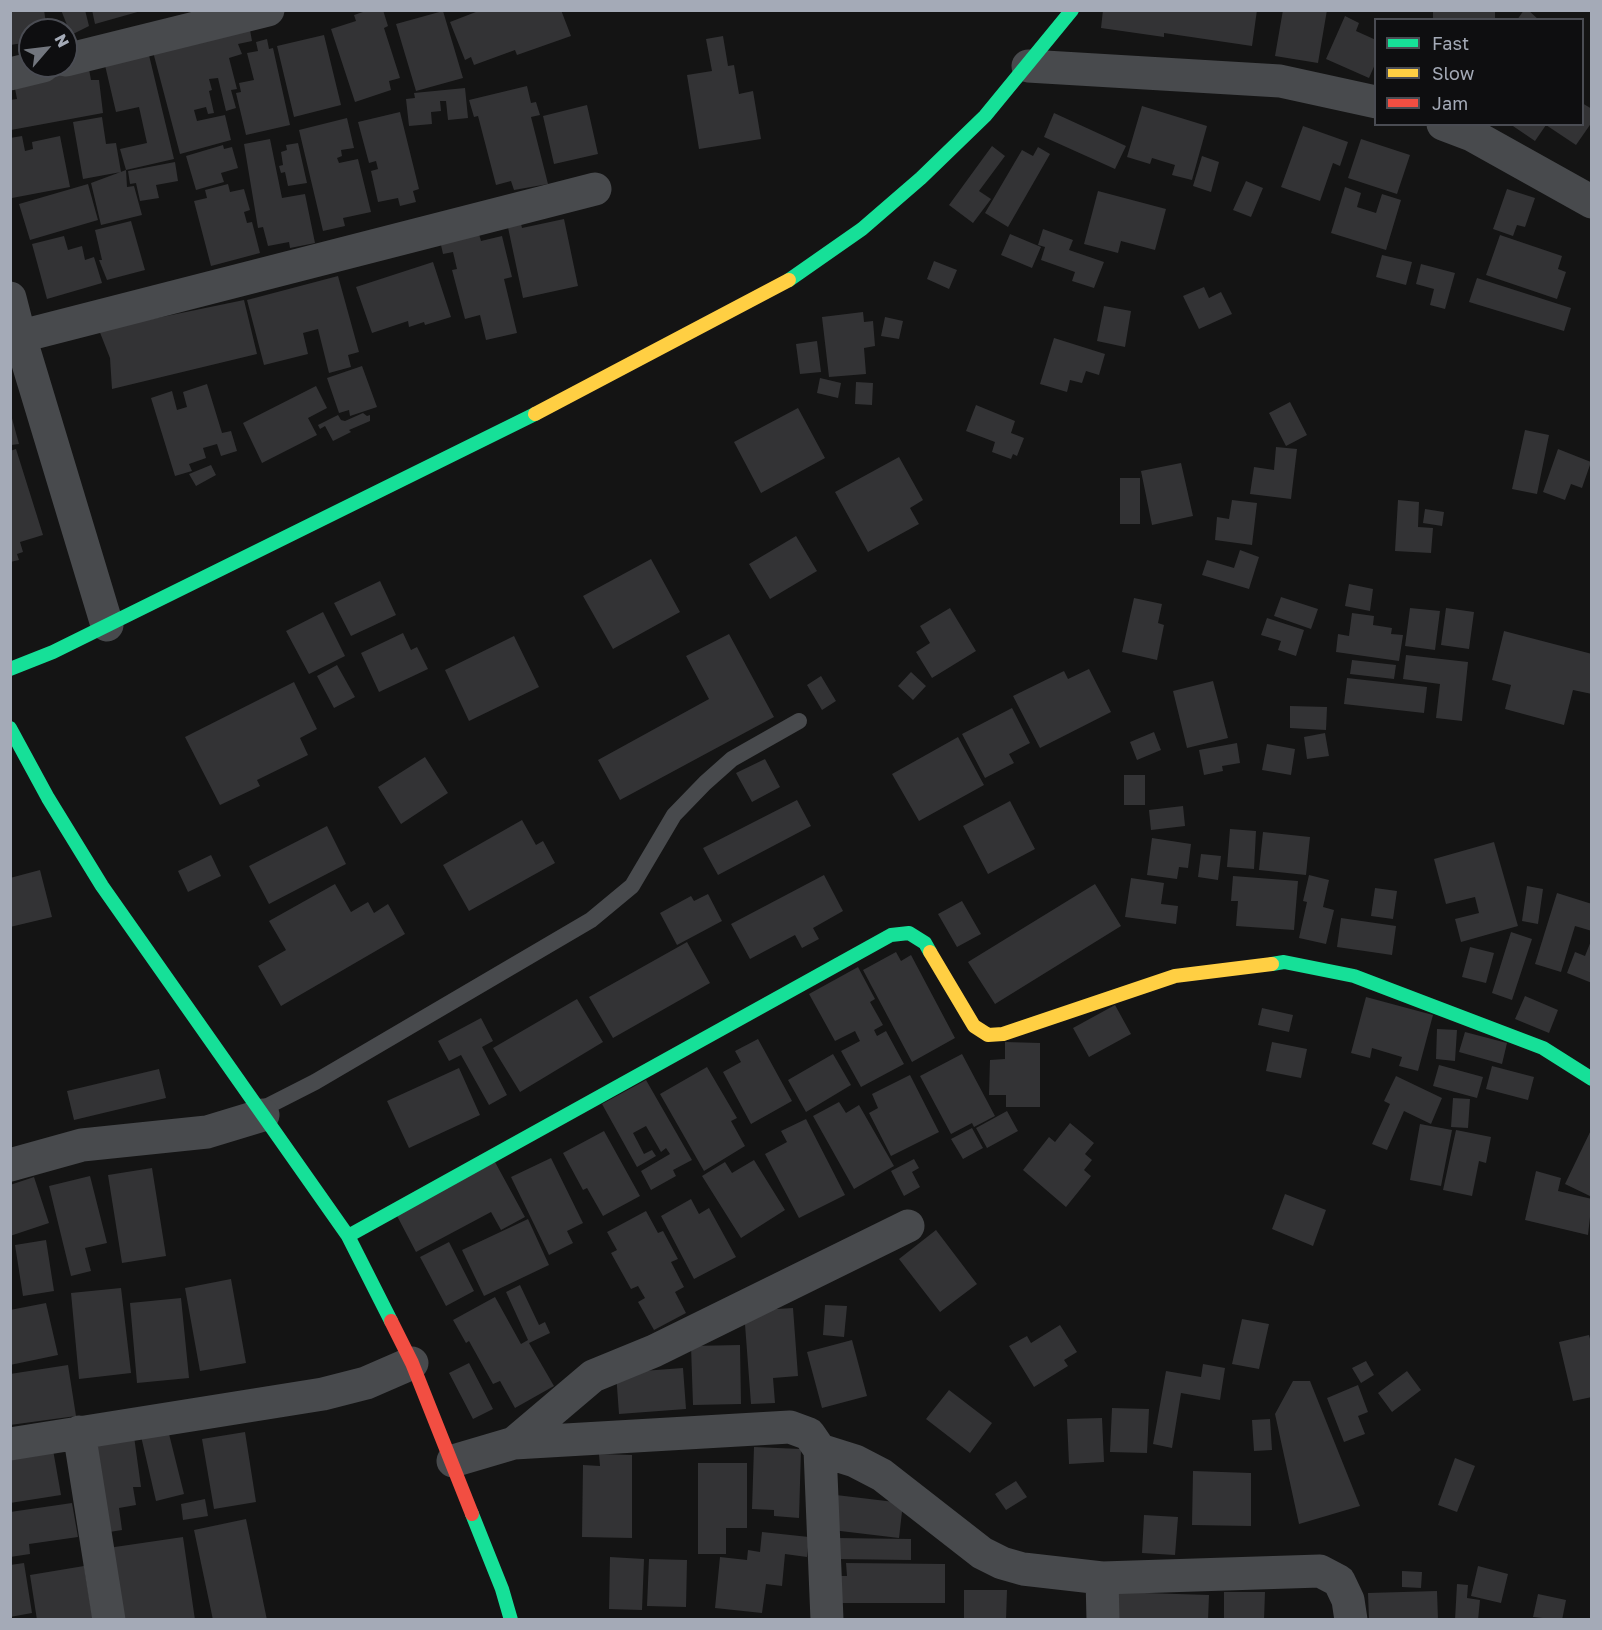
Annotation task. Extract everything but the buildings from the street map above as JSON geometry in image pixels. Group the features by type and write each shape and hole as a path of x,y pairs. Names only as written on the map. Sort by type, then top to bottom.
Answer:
{"street":[{"path":"78,57 268,10"},
{"path":"10,669 53,652 538,412 795,277 862,229 921,178 985,116 1072,10"},
{"path":"1028,66 1280,81 1374,102"},
{"path":"1448,126 1472,135 1592,202"},
{"path":"15,338 595,189"},
{"path":"10,298 15,338 107,625"},
{"path":"10,728 48,798 102,886 348,1236 412,1363 453,1461 511,1620"},
{"path":"348,1236 891,935 909,933 925,943 974,1026 988,1035 1003,1034 1175,976 1284,962 1354,976 1448,1010 1543,1048 1592,1079"},
{"path":"10,1165 82,1145 207,1132 262,1113"},
{"path":"514,1443 593,1376 654,1351 908,1226"},
{"path":"10,1444 324,1394 366,1383 412,1363"},
{"path":"453,1461 514,1443 790,1427 809,1434 820,1450 827,1620"},
{"path":"79,1432 109,1620"},
{"path":"820,1450 855,1461 882,1475 982,1553 1002,1563 1023,1569 1102,1578 1320,1571 1339,1581 1348,1600 1351,1620"},
{"path":"1102,1578 1103,1620"}],"lane":[{"path":"262,1113 591,920 632,886 674,815 705,783 732,759 799,721"}],"traffic: fast":[{"path":"789,280 862,229 921,178 985,116 1072,10"},
{"path":"10,669 53,652 535,414"},
{"path":"10,728 48,798 102,886 348,1236 391,1321"},
{"path":"348,1236 891,935 909,933 925,943 930,952"},
{"path":"1272,964 1284,962 1354,976 1543,1048 1592,1079"},
{"path":"472,1514 502,1589 511,1620"}],"traffic: slow":[{"path":"535,414 789,280"},
{"path":"930,952 974,1026 988,1035 1003,1034 1175,976 1272,964"}],"traffic: jam":[{"path":"391,1321 412,1363 472,1514"}]}
